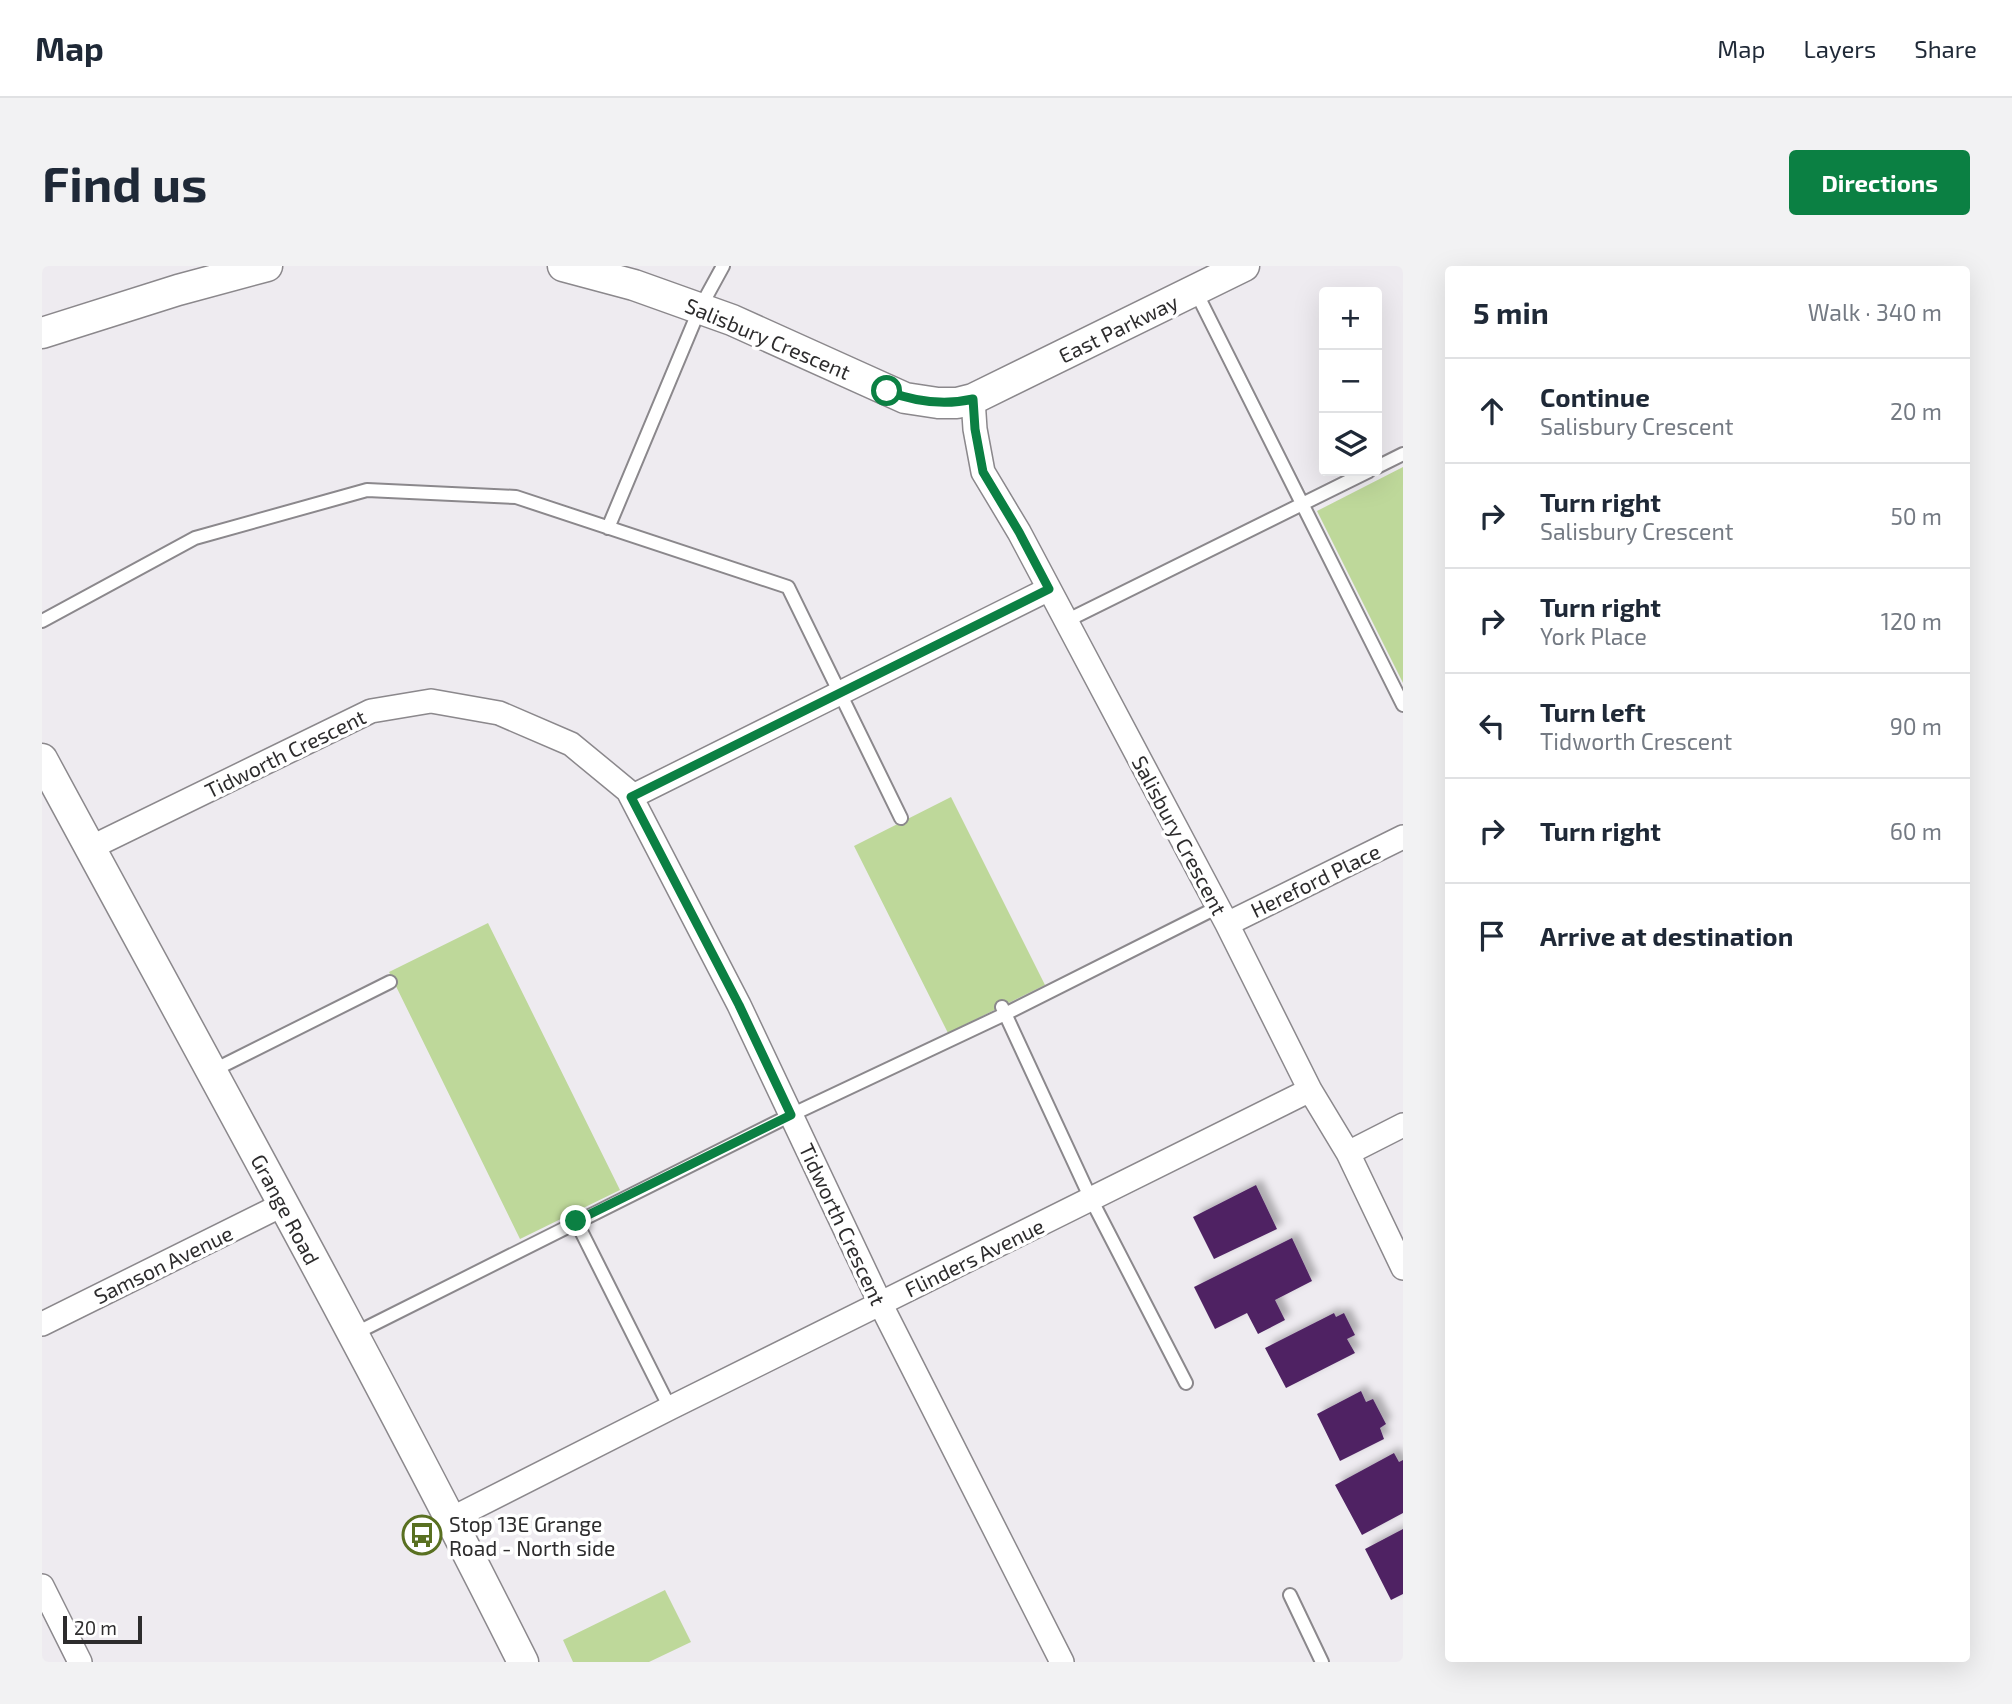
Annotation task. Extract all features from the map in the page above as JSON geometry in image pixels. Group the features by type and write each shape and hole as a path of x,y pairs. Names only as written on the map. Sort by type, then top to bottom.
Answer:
{"street":[{"path":"42,333 217,272 267,266"},
{"name":"Salisbury Crescent","path":"563,266 634,285 700,308 787,343 905,398 957,403 983,394"},
{"name":"East Parkway","path":"983,394 1244,266"},
{"name":"Salisbury Crescent","path":"983,394 975,429 983,472 1019,532 1222,915 1310,1090 1348,1153 1403,1268"},
{"path":"631,797 1049,589"},
{"name":"Tidworth Crescent","path":"90,848 371,711 431,701 499,713 571,744 628,791 739,1005 880,1303 1062,1662"},
{"name":"Grange Road","path":"42,759 354,1334 523,1662"},
{"name":"Hereford Place","path":"1222,915 1403,836"},
{"name":"Flinders Avenue","path":"451,1520 1310,1090"},
{"path":"1348,1153 1403,1125"},
{"name":"Samson Avenue","path":"42,1324 284,1204"},
{"path":"42,1586 80,1662"}],"lane":[{"path":"608,527 700,308 723,266"},
{"path":"1195,290 1403,705"},
{"path":"1382,464 1403,454"},
{"path":"1066,621 1359,476"},
{"path":"42,621 195,538 367,490 516,497 788,587 838,694 901,818"},
{"path":"354,1334 1003,1010 1222,915"},
{"path":"212,1071 390,982"},
{"path":"1003,1010 1091,1199 1186,1383"},
{"path":"576,1221 670,1409"},
{"path":"1290,1595 1322,1662"}],"green space":[{"path":"1403,467 1403,683 1317,511"},
{"path":"951,797 1045,985 948,1033 854,846"},
{"path":"488,923 620,1190 520,1239 389,972"},
{"path":"665,1590 691,1642 649,1662 573,1662 563,1640"}],"building":[{"path":"1256,1185 1277,1229 1214,1259 1193,1217"},
{"path":"1292,1238 1312,1281 1275,1300 1285,1320 1258,1334 1247,1313 1215,1329 1194,1287"},
{"path":"1334,1313 1336,1317 1344,1313 1355,1335 1347,1339 1355,1353 1286,1388 1265,1348"},
{"path":"1361,1391 1366,1402 1373,1399 1386,1424 1380,1428 1384,1439 1340,1461 1317,1414"},
{"path":"1394,1453 1399,1462 1403,1460 1403,1513 1362,1535 1335,1485"},
{"path":"1403,1529 1403,1594 1391,1600 1365,1549"}],"place":[{"name":"Stop 13E Grange Road - North side","path":"422,1535"}],"route":[{"path":"576,1221 791,1115 739,1005 631,797 1049,589 983,472 973,399 957,403 922,402 887,391"}]}
